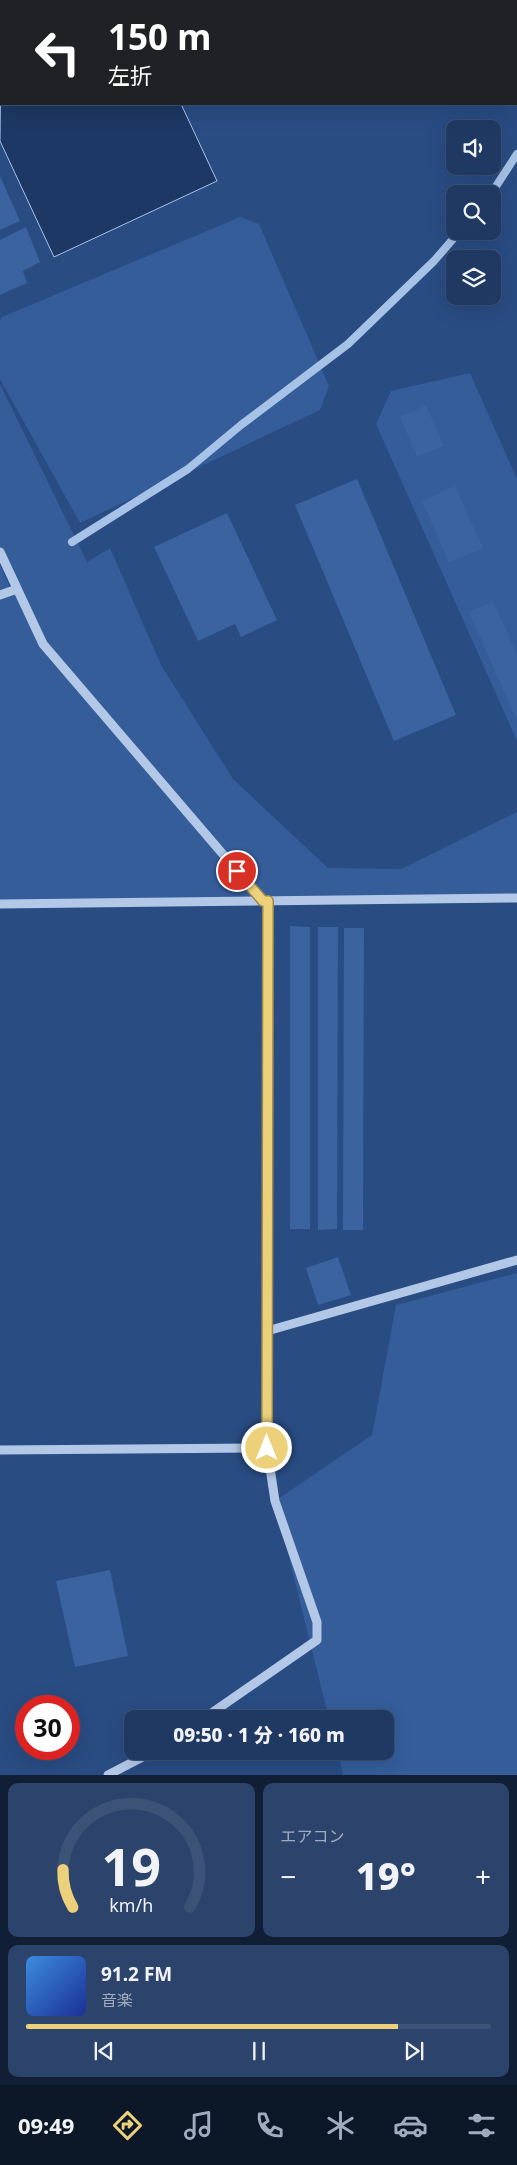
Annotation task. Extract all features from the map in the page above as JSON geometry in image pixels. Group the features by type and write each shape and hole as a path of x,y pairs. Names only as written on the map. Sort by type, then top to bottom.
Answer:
{"street":[{"path":"0,552 43,644 265,901 267,1448 275,1500 317,1622 317,1640 216,1710"},
{"path":"0,594 17,589"},
{"path":"0,904 517,898"},
{"path":"267,1331 517,1260"},
{"path":"0,1450 267,1448"},
{"path":"108,1775 137,1760"}],"shaded area":[{"path":"0,105 181,105 217,181 54,257 0,141"},
{"path":"240,217 259,224 329,386 320,410 80,523 0,379 0,320 2,317"},
{"path":"470,373 517,479 517,741 376,424 391,391"},
{"path":"0,384 87,562 110,548 161,665 233,779 328,868 401,869 517,812 517,896 0,904 0,565 12,591 19,594 0,552"},
{"path":"517,1273 517,1775 343,1775 340,1760 394,1760 394,1710 327,1710 275,1501 372,1435 396,1305"}],"building":[{"path":"0,176 20,221 0,230"},
{"path":"26,227 40,262 23,271 27,283 0,295 0,240"},
{"path":"426,405 444,446 417,457 400,417"},
{"path":"357,479 456,715 394,741 295,505"},
{"path":"455,486 483,548 449,563 422,501"},
{"path":"227,513 277,620 241,637 235,624 198,641 154,547"},
{"path":"493,601 517,654 517,721 469,612"},
{"path":"290,926 310,927 310,1229 290,1229"},
{"path":"318,927 338,927 337,1229 318,1230"},
{"path":"344,928 364,928 363,1230 343,1230"},
{"path":"338,1257 351,1295 318,1305 306,1268"},
{"path":"110,1570 128,1656 75,1667 56,1581"}],"waterway":[{"path":"497,185 517,154"},
{"path":"72,542 188,469 241,425 348,344 434,261 452,240"}],"route":[{"path":"237,871 263,901 268,901 267,1448"}]}
